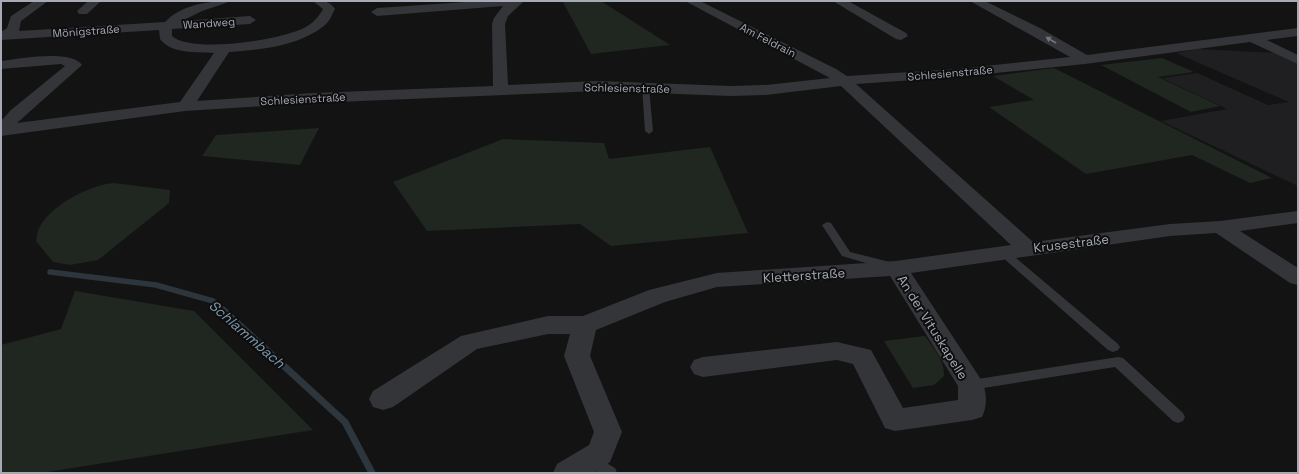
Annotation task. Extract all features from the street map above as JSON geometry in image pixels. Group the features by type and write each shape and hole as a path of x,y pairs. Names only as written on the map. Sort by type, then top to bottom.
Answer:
{"street":[{"name":"Mönigstraße","path":"1,20 15,19 42,1"},
{"name":"Mönigstraße","path":"83,11 95,1"},
{"path":"222,1 200,3 168,25 165,31 165,36 174,44 193,48 223,50 274,42 307,31 324,20 328,15 329,9 320,1"},
{"name":"Am Feldrain","path":"691,1 831,72 844,81"},
{"path":"838,1 901,36"},
{"path":"976,1 1035,31 1084,60"},
{"path":"377,12 517,2"},
{"path":"500,90 502,78 498,40 499,19 508,8 517,2"},
{"name":"Mönigstraße","path":"3,36 13,30 15,19"},
{"name":"Wandweg","path":"168,25 250,20"},
{"name":"Mönigstraße","path":"3,36 168,25"},
{"name":"Schlesienstraße","path":"1,130 185,106 313,98 598,86 731,91 766,90 844,81 1084,60 1298,32"},
{"path":"1252,38 1298,60"},
{"path":"185,106 223,50"},
{"path":"1,65 63,60 75,65 17,113 1,130"},
{"name":"Krusestraße","path":"844,81 1029,250 1170,230 1220,227 1298,218"},
{"path":"1220,227 1298,278"},
{"name":"Kletterstraße","path":"383,399 470,342 548,325 585,325 657,296 717,280 896,268 1029,250"},
{"name":"An der Vituskapelle","path":"702,367 837,351 862,357 896,420 972,409 971,385 896,268"},
{"path":"585,325 577,356 608,432 600,453 589,469"}],"lane":[{"path":"645,88 649,131"},
{"path":"827,225 846,254 896,268"},
{"name":"Krusestraße","path":"1005,254 1113,347"},
{"name":"An der Vituskapelle","path":"971,385 1118,362 1178,418"}],"shaded area":[{"path":"601,1 670,45 591,54 563,2"},
{"path":"1198,49 1277,53 1298,63 1298,186 1161,121 1227,109 1162,78 1197,73 1268,105 1289,102 1176,53"},
{"path":"1162,58 1194,72 1158,77 1220,106 1191,112 1101,65"},
{"path":"1054,68 1272,178 1250,183 1192,155 1086,174 989,107 1034,100 993,76"},
{"path":"319,128 300,165 202,156 216,135"},
{"path":"503,139 604,143 609,159 710,147 748,233 611,246 580,224 427,231 393,182"},
{"path":"114,183 170,190 169,203 98,260 70,265 53,262 36,241 38,230 45,220 61,204 82,192"},
{"path":"75,291 194,311 313,430 41,473 1,473 1,345 61,329"},
{"path":"925,336 941,360 944,376 934,385 913,388 884,341"}],"waterway":[{"name":"Schlammbach","path":"50,272 156,285 213,301 224,311"},
{"name":"Schlammbach","path":"223,310 345,422 372,473"}]}
